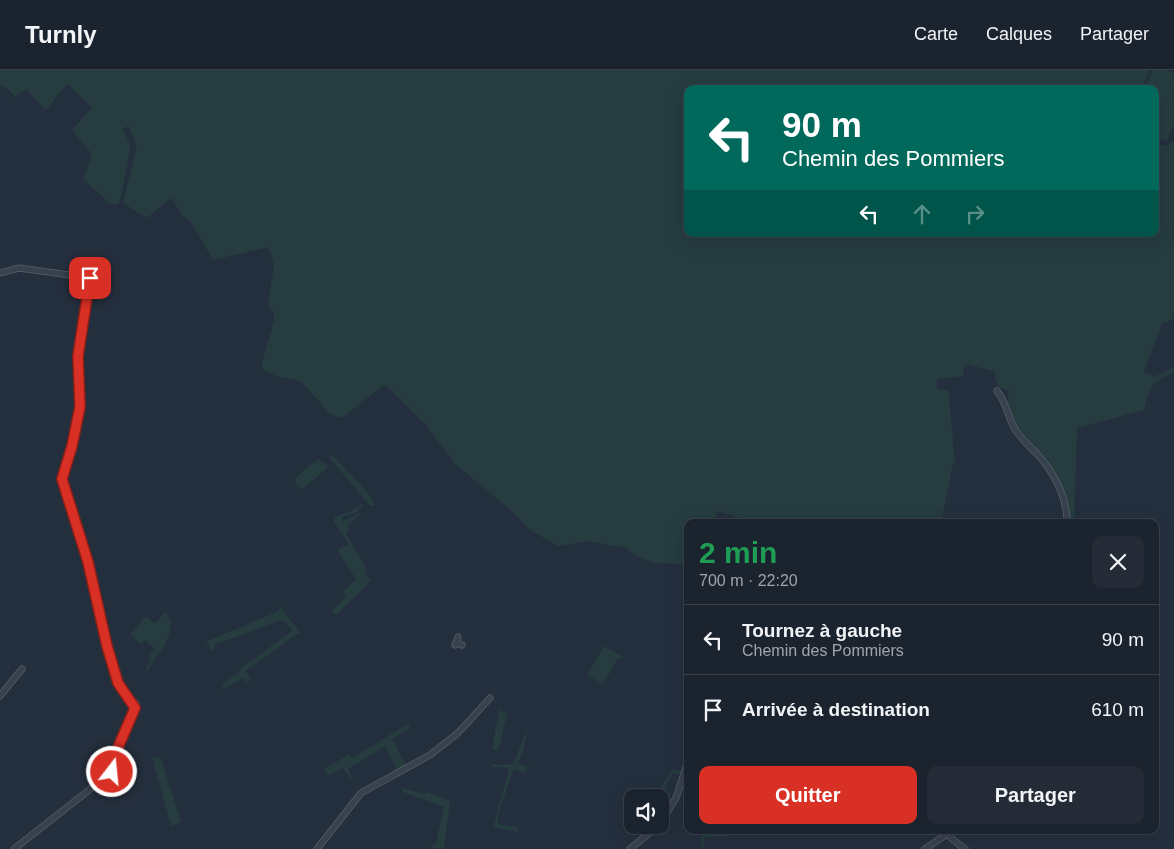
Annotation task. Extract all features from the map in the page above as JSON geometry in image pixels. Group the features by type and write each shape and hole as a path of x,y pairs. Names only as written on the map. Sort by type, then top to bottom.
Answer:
{"street":[{"path":"0,273 18,268 89,276 78,356 80,407 72,446 62,479 88,562 107,646 118,683 135,705 119,745 112,772 14,849"},
{"path":"996,391 1001,395 1006,412 1016,431 1039,457 1056,482 1065,503 1067,519"},
{"path":"458,637 455,645 458,643 462,645"},
{"path":"0,696 22,669"},
{"path":"317,849 361,793 414,765 445,744 471,720 490,698"},
{"path":"669,810 676,798 684,773"},
{"path":"630,849 649,834"},
{"path":"925,849 947,834"},
{"path":"951,834 955,843 965,849"}],"green space":[{"path":"0,70 1150,70 1143,85 684,85 684,237 1159,237 1159,143 1166,146 1171,142 1174,143 1174,319 1162,324 1144,372 1154,377 1174,367 1174,372 1156,382 1150,390 1144,410 1077,428 1074,519 1070,519 1066,498 1014,422 1006,404 1009,391 998,387 994,371 965,364 963,376 937,379 937,388 948,391 955,463 953,463 942,519 743,519 718,511 714,519 684,519 684,564 656,563 638,557 622,545 619,547 588,541 558,546 530,530 513,512 455,464 425,424 387,386 384,385 342,418 330,414 301,381 276,376 263,370 262,362 274,321 274,314 268,304 274,265 269,247 213,260 190,221 183,216 171,198 147,218 123,203 137,145 128,126 123,129 129,142 130,150 121,198 118,204 110,204 83,179 91,153 72,130 92,107 67,84 46,110 26,89 15,97 8,89 0,85"},
{"path":"1153,70 1166,70 1174,73 1174,124 1167,141 1159,138 1159,85 1147,85"},
{"path":"332,455 362,486 375,505 370,506 330,458"},
{"path":"318,459 327,465 327,468 303,489 297,485 295,480 297,476"},
{"path":"362,504 363,506 355,513 342,517 343,521 364,511 347,526 349,530 346,533 367,570 364,573 371,581 336,615 332,611 346,597 343,592 356,579 337,550 349,544 334,522 335,517 351,511"},
{"path":"279,605 303,636 298,633 246,671 251,678 247,683 243,678 223,689 223,684 239,672 240,669 292,631 282,620 214,645 215,649 210,650 209,645 205,642 279,611"},
{"path":"165,612 169,619 169,634 162,649 148,670 146,669 151,658 149,656 155,649 145,640 141,645 130,634 146,616 155,624"},
{"path":"604,646 623,657 622,659 618,658 603,684 587,675"},
{"path":"499,710 507,714 498,751 492,749"},
{"path":"408,724 410,728 392,739 407,767 398,772 385,746 348,769 354,782 342,768 327,776 324,769 350,754 352,758"},
{"path":"528,727 525,745 518,763 525,767 530,766 523,773 514,769 497,822 501,825 517,827 518,832 493,827 509,770 505,767 492,767 492,764 510,765 514,763"},
{"path":"152,757 161,758 181,822 171,826"},
{"path":"668,770 682,770 681,775 673,773 663,789 659,789 671,772"},
{"path":"402,788 425,794 428,792 450,801 444,849 429,848 436,843 444,807 403,792"},
{"path":"669,798 673,800 669,806"},
{"path":"700,834 734,834 719,838 718,836 704,838 704,849 702,849"}],"route":[{"path":"90,278 78,356 80,407 72,446 62,479 88,562 107,646 118,683 129,702 135,708 119,745 112,772"}]}
